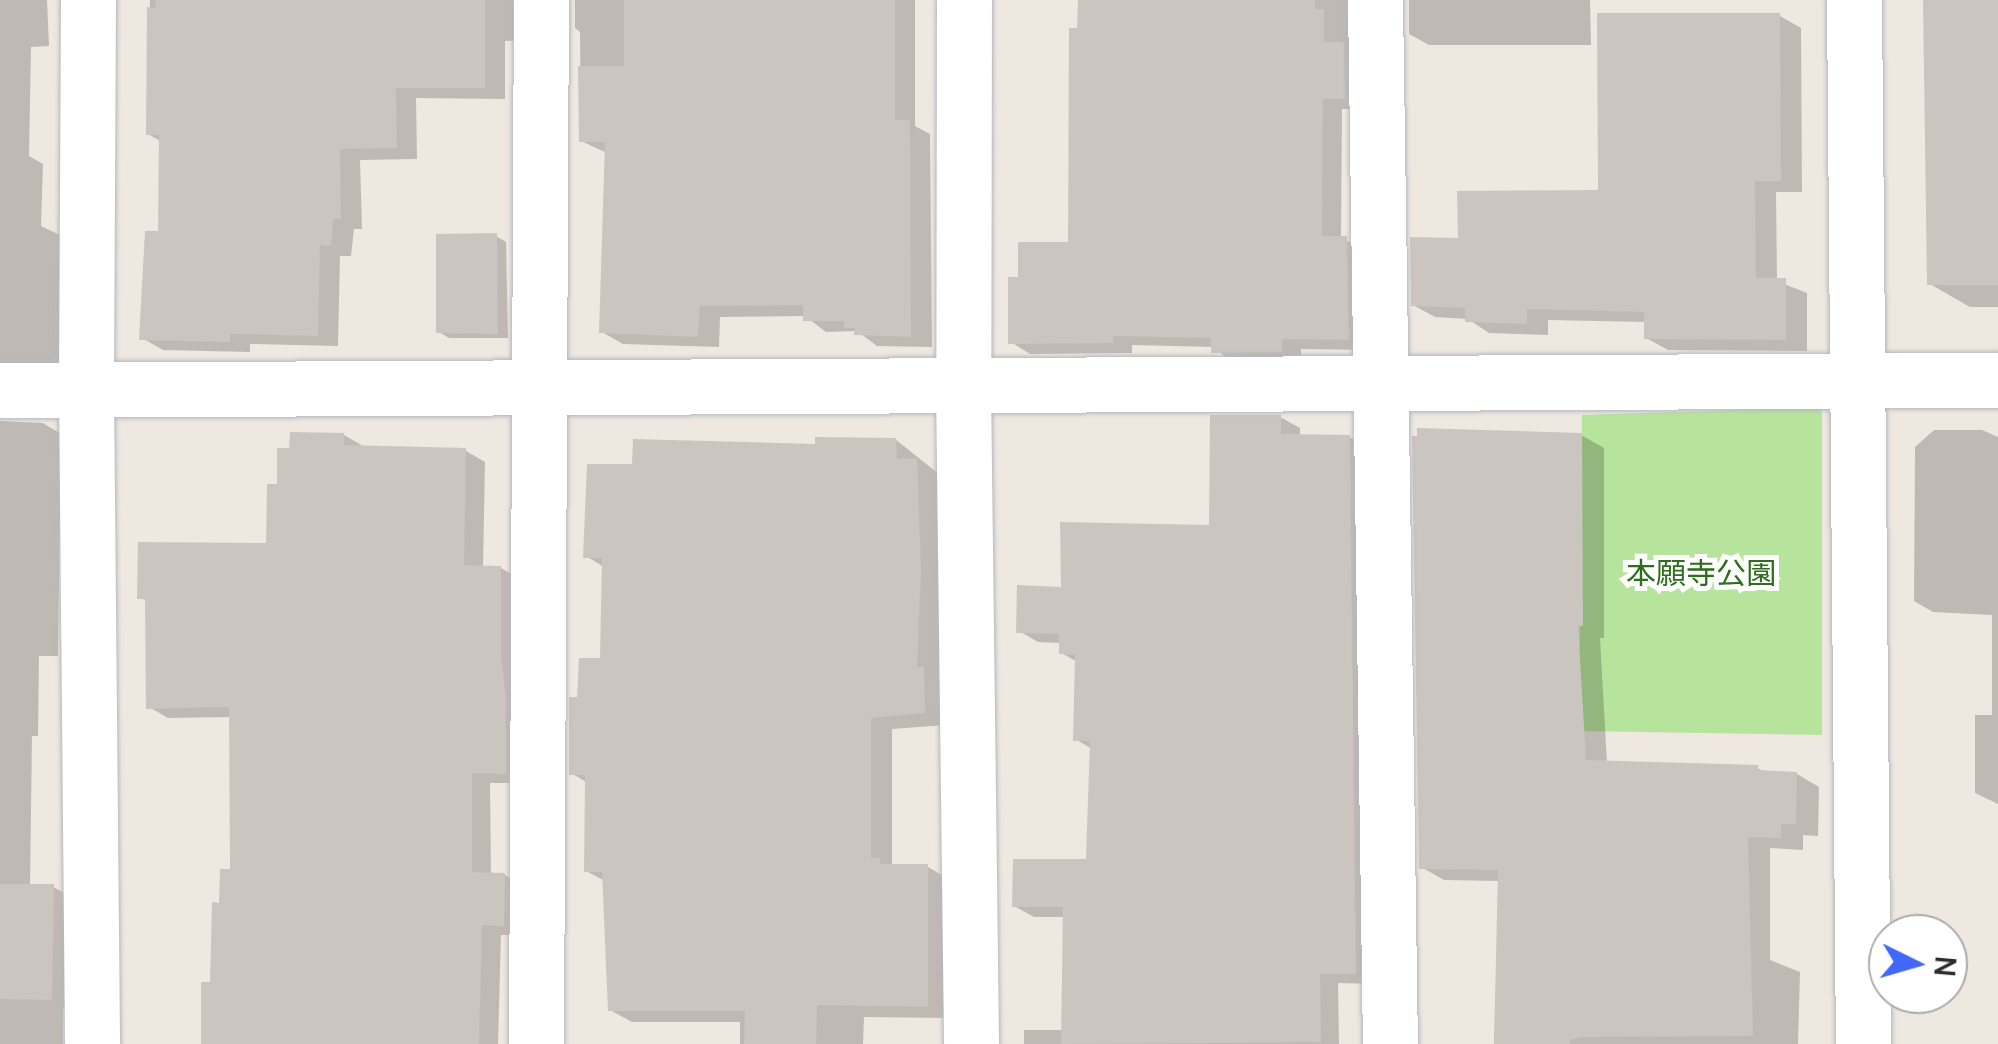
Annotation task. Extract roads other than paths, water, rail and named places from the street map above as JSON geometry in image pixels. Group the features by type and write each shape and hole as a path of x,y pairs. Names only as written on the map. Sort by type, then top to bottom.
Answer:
{"street":[{"path":"88,0 86,390 92,1044"},
{"path":"536,1044 541,0"},
{"path":"964,0 963,385 971,1044"},
{"path":"1375,0 1390,1044"},
{"path":"1854,0 1863,1044"},
{"path":"0,390 1998,380"}],"park label":[{"name":"本願寺公園","path":"1701,573"}]}
